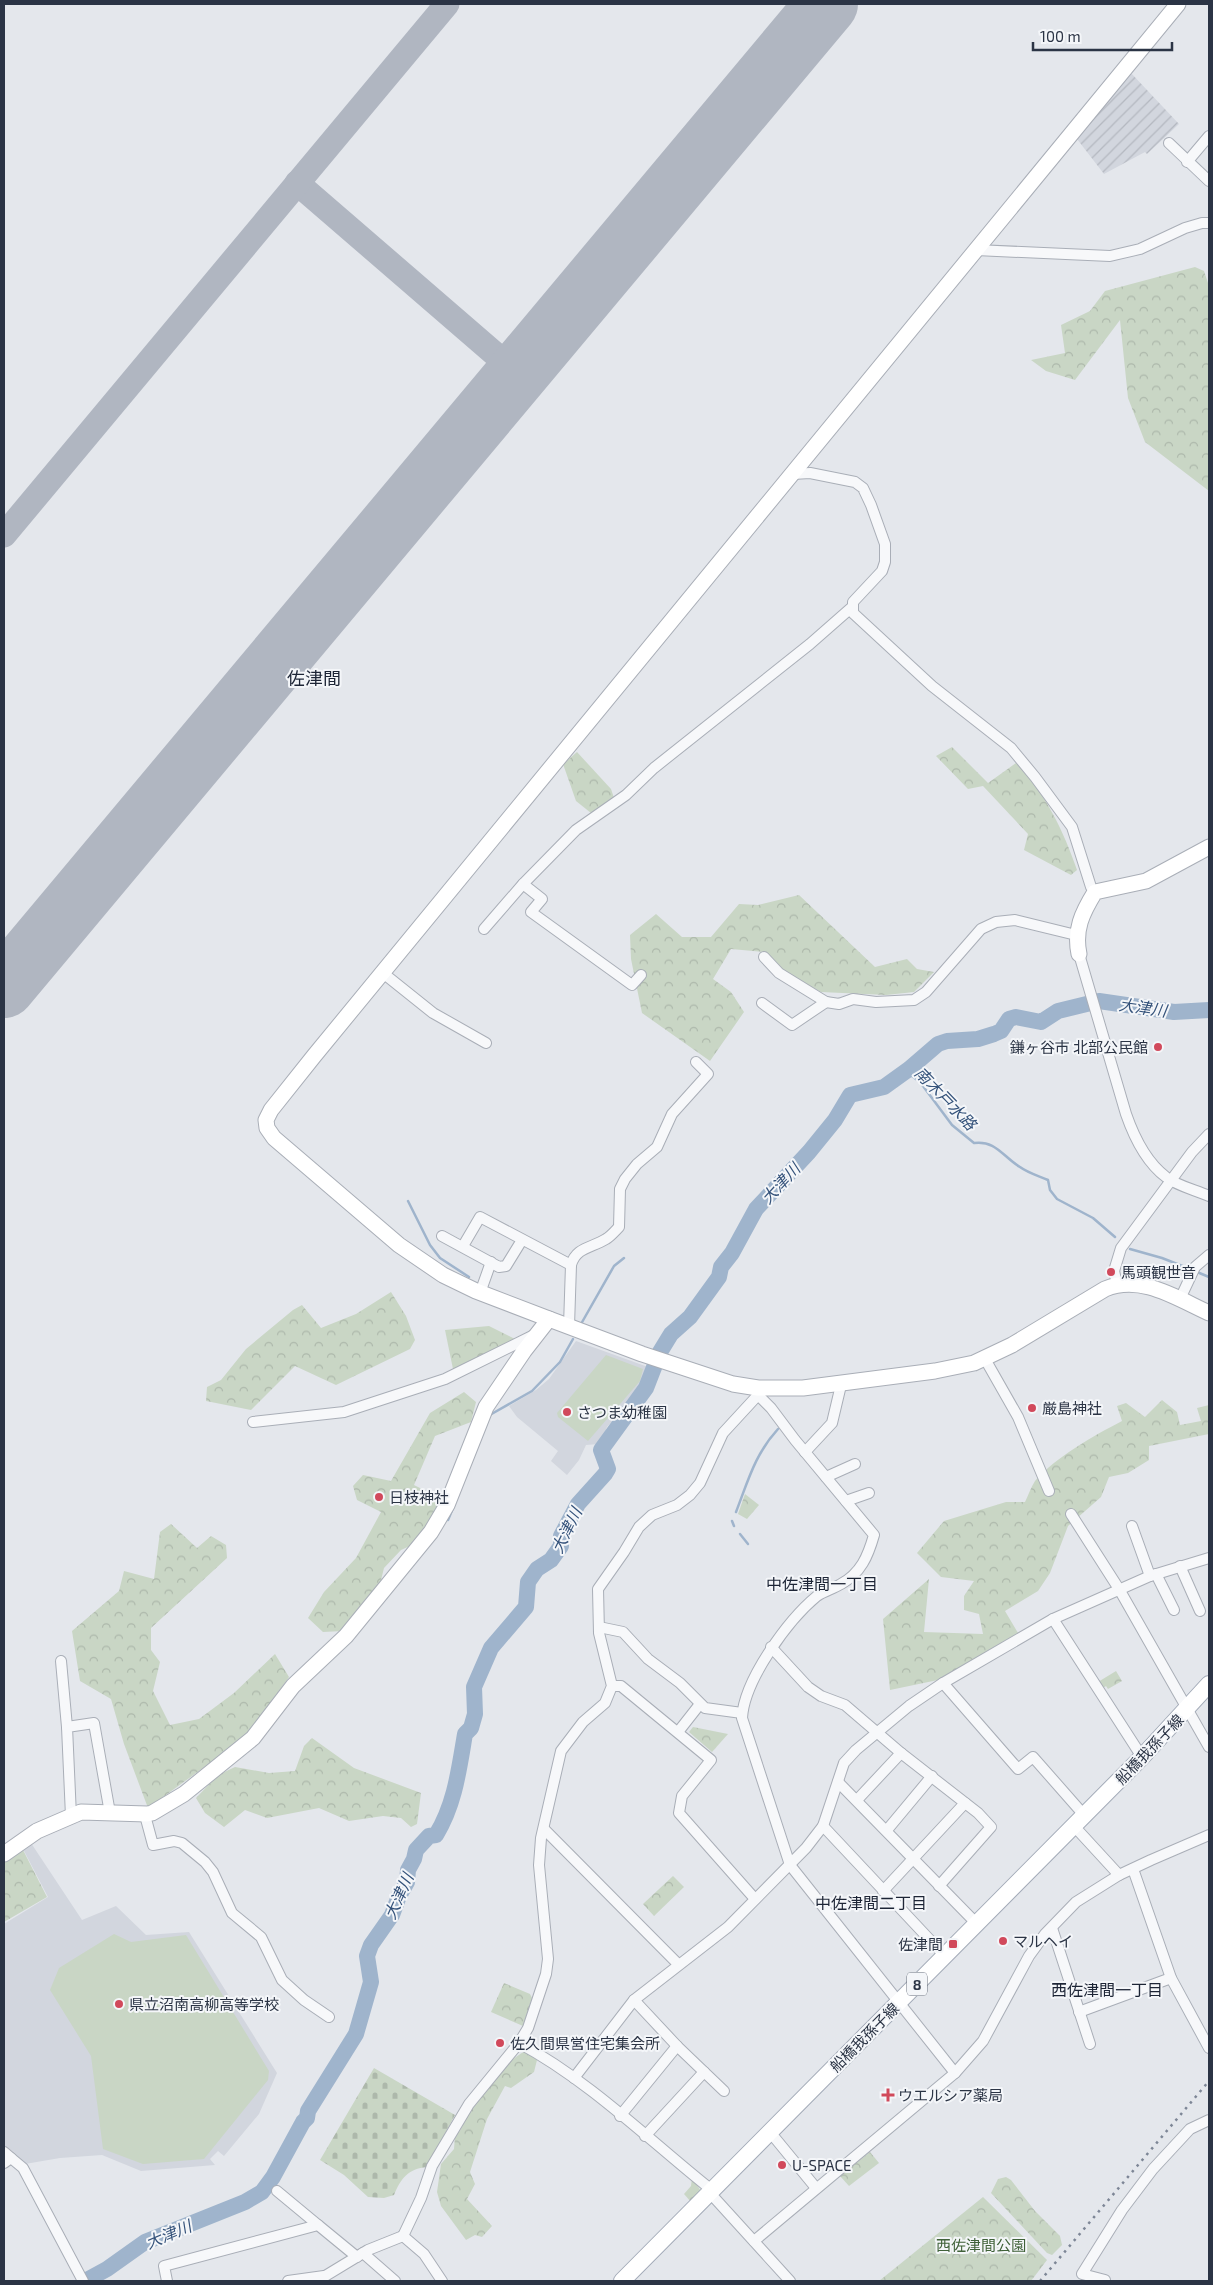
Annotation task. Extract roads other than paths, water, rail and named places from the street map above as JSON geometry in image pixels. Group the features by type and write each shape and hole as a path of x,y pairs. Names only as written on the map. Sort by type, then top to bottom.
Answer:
{"main road":[{"name":"船橋我孫子線","path":"622,2281 1142,1757 1188,1710 1209,1684"}],"street":[{"path":"1178,4 271,1110 266,1120 267,1128 280,1144 399,1245 443,1275 480,1293 642,1354 758,1392 841,1385 934,1371 985,1360 1105,1289 1117,1284 1147,1286 1209,1313"},
{"path":"1187,162 1209,136"},
{"path":"1169,143 1209,181"},
{"path":"976,250 1110,256 1140,249 1185,228 1209,223"},
{"path":"484,929 523,884 576,830 626,795 654,768 810,644 851,608 859,595 882,572 885,562 885,544 863,488 855,482 810,473 793,474"},
{"path":"851,608 853,613 932,686 1011,748 1022,760 1072,827 1091,887 1095,892"},
{"path":"1095,892 1146,881 1209,847"},
{"path":"523,884 542,899 531,912 632,985 641,975"},
{"path":"1095,892 1076,935 1079,954 1126,1114 1134,1135 1150,1160 1166,1178 1209,1196"},
{"path":"764,956 779,973 826,1002 839,1004 853,999 876,1002 914,1000 926,992 981,929 996,922 1015,920 1076,935"},
{"path":"383,973 433,1013 486,1043"},
{"path":"762,1003 792,1024 826,1002"},
{"path":"568,1326 573,1257 580,1250 609,1238 618,1227 620,1188 625,1179 637,1164 657,1147 672,1114 708,1074 696,1062"},
{"path":"1117,1284 1114,1271 1124,1244 1202,1140 1209,1134"},
{"path":"463,1246 480,1218 571,1265"},
{"path":"442,1236 499,1267 506,1266 522,1240"},
{"path":"1180,1300 1194,1271 1209,1256"},
{"path":"480,1293 491,1262"},
{"path":"4,1854 36,1830 81,1812 147,1814 184,1794 253,1738 293,1686 346,1636 440,1520 486,1407 524,1351 549,1319"},
{"path":"253,1422 344,1412 445,1379 540,1332"},
{"path":"985,1360 1018,1417 1049,1491"},
{"path":"805,1452 832,1423 841,1385"},
{"path":"758,1392 826,1478 878,1535 868,1558 855,1573 844,1583 818,1595 771,1647 743,1706 742,1713 752,1750 790,1865 954,2073"},
{"path":"403,2236 421,2198 432,2166 469,2104 519,2043 531,2020 547,1967 539,1865 541,1838 561,1750 583,1722 605,1703 612,1686 599,1626 598,1589 639,1527 652,1515 677,1505 690,1495 700,1483 723,1433 758,1392"},
{"path":"826,1478 855,1464"},
{"path":"846,1501 869,1493"},
{"path":"1071,1514 1119,1589 1209,1747"},
{"path":"1132,1526 1153,1575 1174,1610"},
{"path":"574,2078 634,2000 728,1927 790,1865 823,1826 844,1763 856,1750 878,1734 909,1706 943,1683 1053,1619 1153,1575 1209,1558"},
{"path":"1180,1566 1200,1611"},
{"path":"1053,1619 1142,1757"},
{"path":"599,1626 623,1632 648,1659 680,1683 705,1708 742,1713"},
{"path":"771,1647 808,1687 821,1696 845,1705 901,1753 965,1803 991,1827 939,1886"},
{"path":"61,1661 67,1727 71,1816"},
{"path":"943,1683 1018,1768 1033,1757 1119,1875"},
{"path":"612,1686 621,1686 711,1760 682,1796 679,1813 755,1899"},
{"path":"678,1732 700,1704"},
{"path":"67,1727 94,1723 110,1813"},
{"path":"858,1800 901,1753"},
{"path":"887,1830 932,1776"},
{"path":"838,1782 858,1800 977,1924"},
{"path":"884,1890 914,1860 965,1803"},
{"path":"147,1814 146,1819 153,1845 174,1841 182,1843 205,1862 213,1872 232,1913 261,1937 282,1980 304,2000 329,2016"},
{"path":"823,1826 945,1956"},
{"path":"544,1828 678,1964"},
{"path":"754,2241 954,2073 983,2041 1029,1956 1076,1902 1119,1875 1166,1852 1209,1836"},
{"path":"1133,1869 1171,1978 1209,2048"},
{"path":"1052,1928 1090,2044"},
{"path":"1079,2012 1171,1978"},
{"path":"634,2000 677,2046 724,2091"},
{"path":"519,2043 544,2056 574,2078 708,2187 710,2193 790,2281"},
{"path":"620,2116 677,2046"},
{"path":"646,2136 704,2072"},
{"path":"1105,2280 1082,2274 1122,2210 1153,2169 1190,2130 1209,2120"},
{"path":"770,2132 816,2188"},
{"path":"6,2158 23,2168 82,2279"},
{"path":"277,2191 318,2225 396,2281"},
{"path":"167,2281 164,2266 318,2225"},
{"path":"288,2281 321,2278 360,2255 396,2237 403,2236 424,2254 442,2281"}],"waterway":[{"name":"大津川","path":"85,2281 107,2269 145,2242 245,2202 262,2192 273,2177 307,2118 308,2111 356,2034 371,1982 367,1956 371,1945 392,1915 407,1882 408,1870 416,1850 429,1836 436,1835 448,1811 461,1760 465,1734 471,1728 475,1714 474,1687 491,1648 526,1607 528,1582 537,1569 551,1560 561,1546 561,1536 578,1504 608,1469 601,1450 646,1388 660,1352 671,1334 690,1317 719,1277 721,1267 732,1253 756,1209 809,1152 835,1120 850,1095 884,1087 938,1044 947,1041 978,1039 994,1034 1001,1031 1009,1019 1016,1017 1041,1022 1058,1011 1099,1001 1174,1012 1209,1010"},
{"name":"南木戸水路","path":"905,1071 920,1082 952,1125 974,1143 988,1144 999,1150 1023,1169 1048,1180 1050,1190 1057,1199 1093,1218 1115,1237"},
{"path":"408,1201 430,1245 440,1258 469,1277"},
{"name":"南木戸水路","path":"1130,1249 1162,1258 1190,1269"},
{"path":"581,1324 614,1266 624,1258"},
{"name":"南木戸水路","path":"1197,1272 1209,1277"},
{"path":"488,1416 532,1391 560,1362 573,1339"},
{"path":"736,1512 748,1479 763,1448 778,1429"},
{"path":"448,1520 453,1508"},
{"path":"732,1521 734,1526"},
{"path":"740,1534 748,1544"}],"railway":[{"path":"1040,2281 1209,2081"}],"place":[{"name":"鎌ヶ谷市 北部公民館","path":"1158,1047"},
{"name":"馬頭観世音","path":"1111,1272"},
{"name":"厳島神社","path":"1032,1408"},
{"name":"さつま幼稚園","path":"567,1412"},
{"name":"日枝神社","path":"379,1497"},
{"name":"マルヘイ","path":"1003,1941"},
{"name":"佐津間","path":"953,1944"},
{"name":"県立沼南高柳高等学校","path":"119,2004"},
{"name":"佐久間県営住宅集会所","path":"500,2043"},
{"name":"ウエルシア薬局","path":"888,2095"},
{"name":"U-SPACE","path":"782,2165"}],"district":[{"name":"佐津間","path":"314,678"},
{"name":"中佐津間一丁目","path":"822,1583"},
{"name":"中佐津間二丁目","path":"871,1902"},
{"name":"西佐津間一丁目","path":"1107,1989"}],"park label":[{"name":"西佐津間公園","path":"981,2245"}]}
